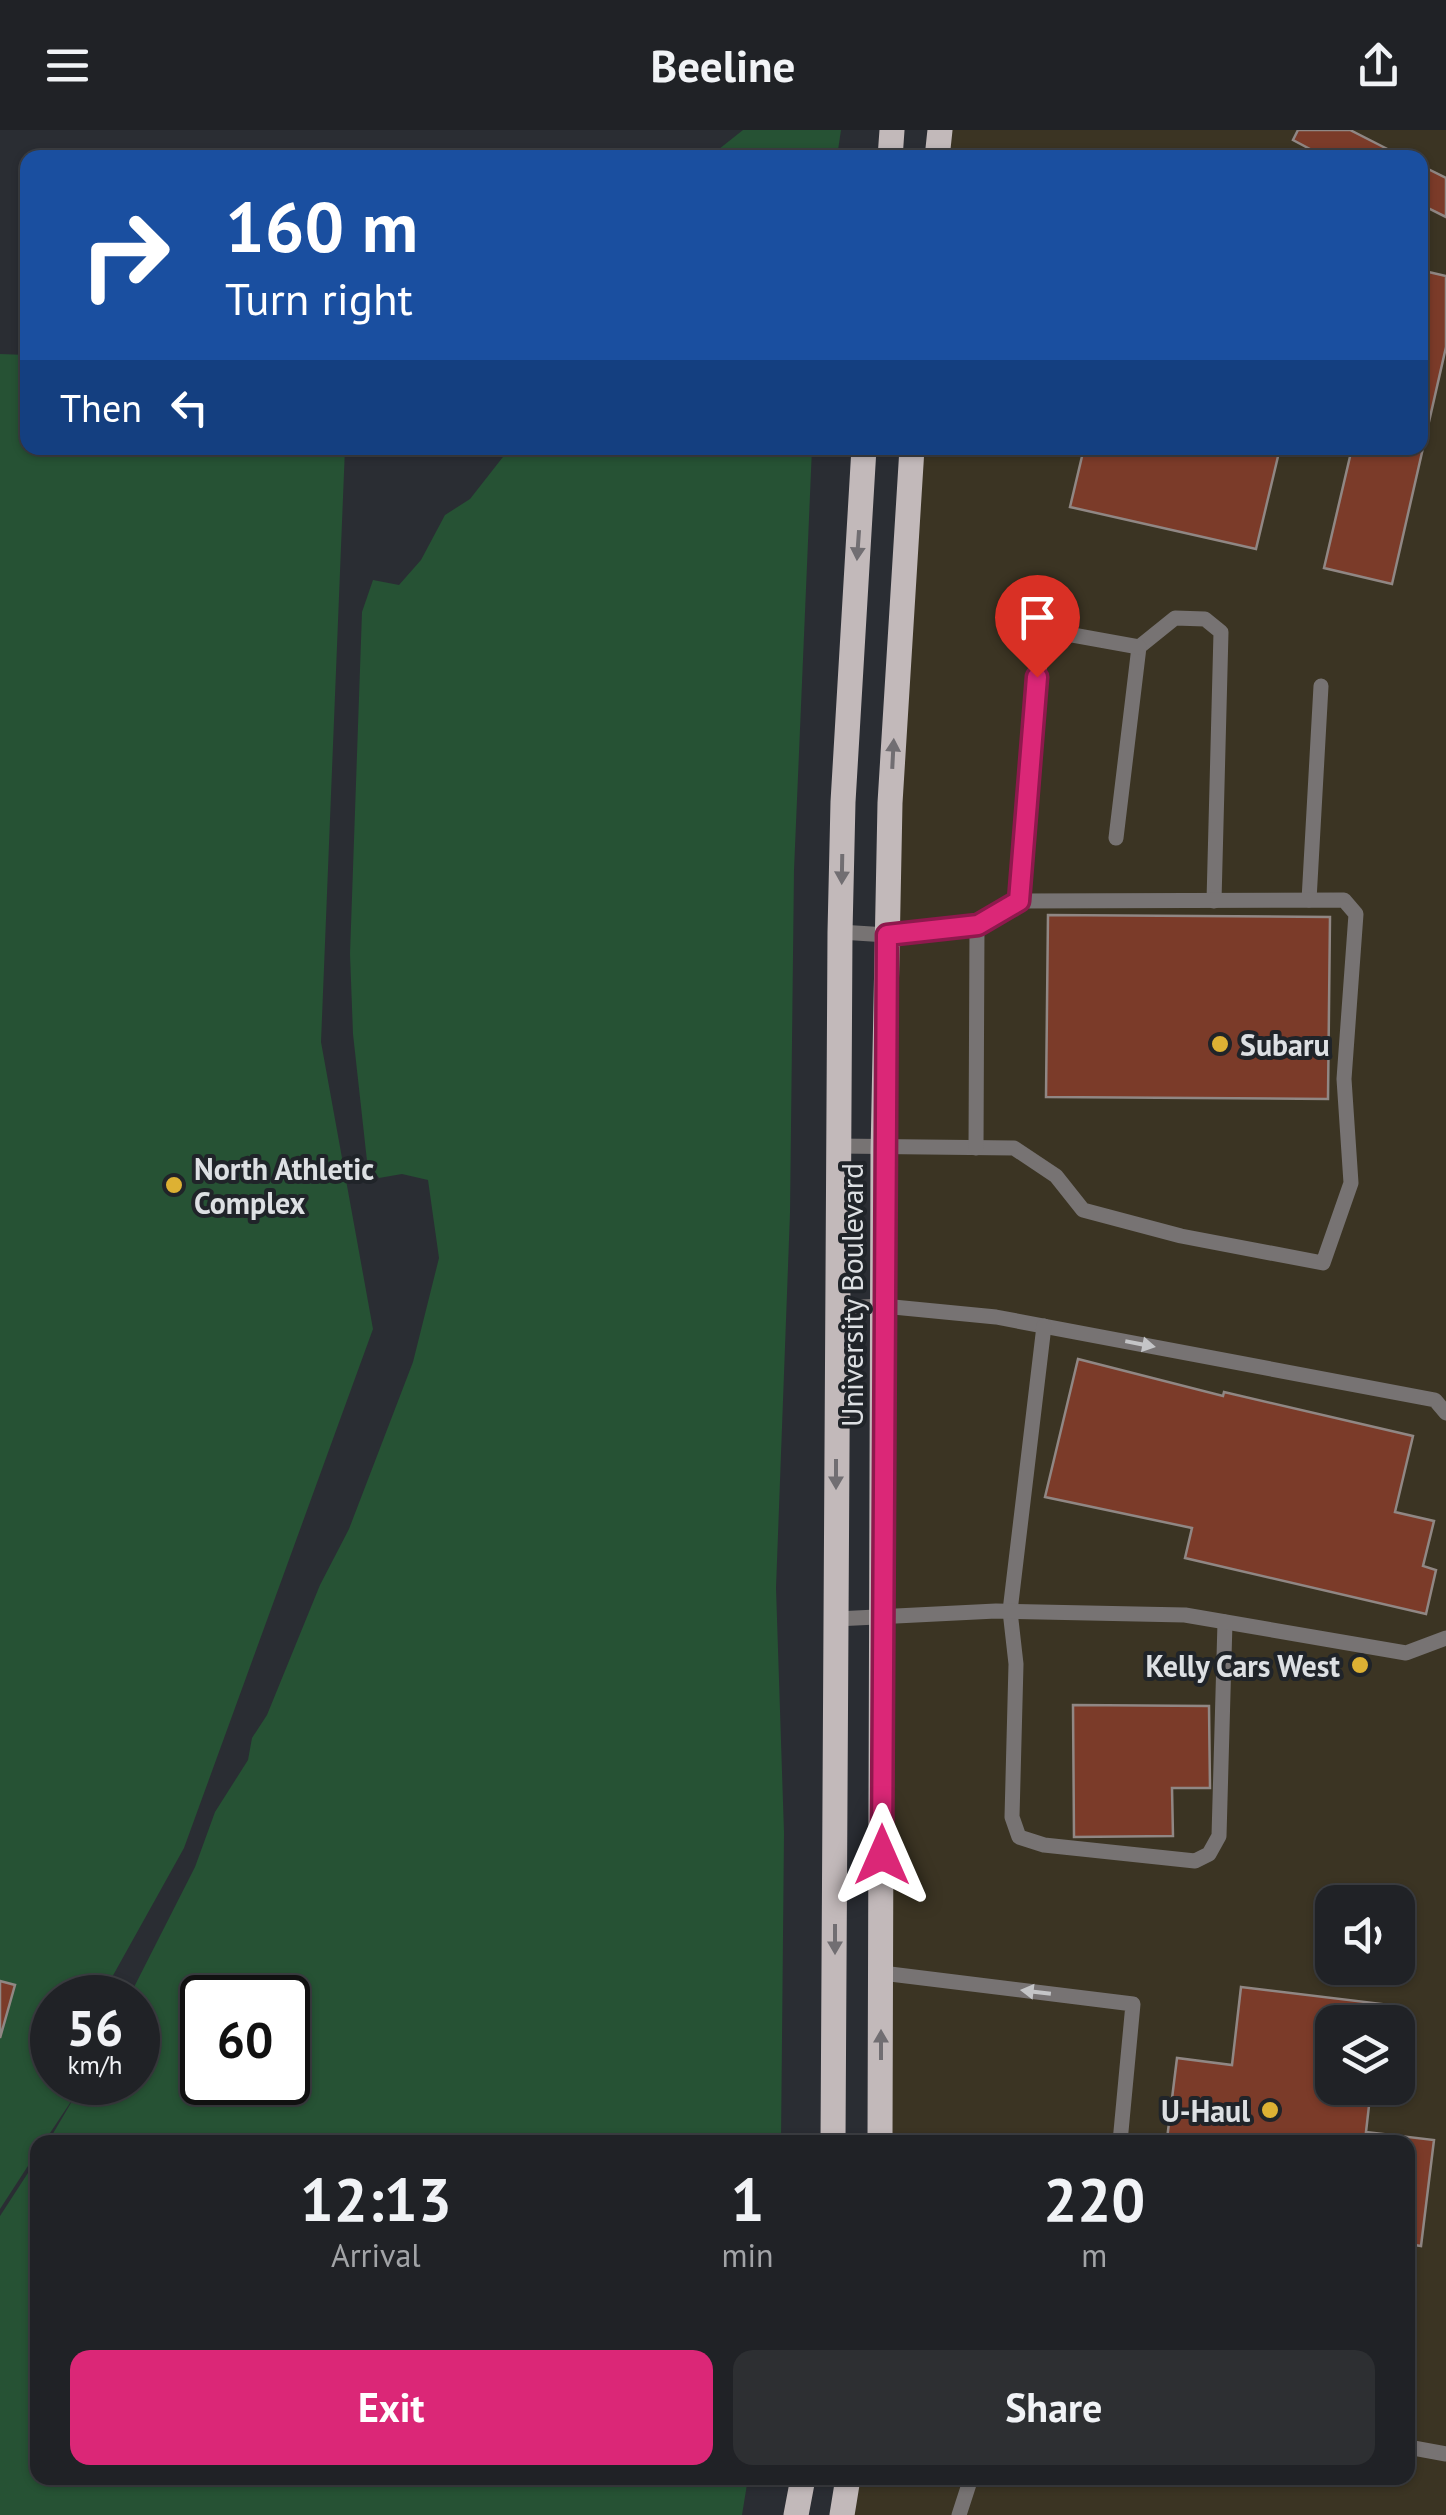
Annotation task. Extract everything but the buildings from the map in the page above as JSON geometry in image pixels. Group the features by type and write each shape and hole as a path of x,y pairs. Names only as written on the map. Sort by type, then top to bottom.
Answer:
{"main road":[{"name":"University Boulevard","path":"833,2135 840,932 843,802 864,455"},
{"name":"University Boulevard","path":"880,2135 887,935 890,803 912,455"},
{"path":"796,2515 802,2485"},
{"path":"842,2515 847,2485"}],"lane":[{"path":"1116,838 1138,646 1174,618 1205,619 1221,632 1214,901"},
{"path":"1019,901 1041,650 1052,636 1067,634 1138,646"},
{"path":"1309,900 1321,686"},
{"path":"837,1146 1014,1148 1056,1176 1083,1210 1182,1236 1324,1264 1351,1184 1344,1078 1356,914 1344,900 1019,901 978,925 887,935 840,932"},
{"path":"976,1148 978,925"},
{"path":"836,1308 883,1306 1044,1326 1440,1407"},
{"path":"1044,1326 1010,1611 1016,1664 1012,1817 1019,1837 1044,1845 1195,1861 1209,1854 1219,1836 1225,1622"},
{"path":"836,1619 1010,1611 1185,1615 1406,1653 1446,1638"},
{"path":"882,1973 1132,2004 1121,2135"},
{"path":"1415,2448 1446,2454"},
{"path":"959,2515 970,2485"}],"shaded area":[{"path":"940,130 1446,130 1446,2515 842,2515 847,2485 1415,2485 1415,2135 880,2135 883,1306 912,455 1428,455 1428,150 938,150"}],"green space":[{"path":"743,130 841,130 838,150 718,150"},
{"path":"0,354 20,355 20,455 345,455 321,1042 373,1329 184,1848 113,1975 30,1975 30,2105 69,2105 49,2135 30,2135 30,2163 0,2209"},
{"path":"505,455 812,455 794,870 790,1213 776,1588 784,1833 781,2135 52,2135 70,2105 160,2105 160,1975 140,1975 195,1867 215,1812 248,1760 252,1738 267,1715 320,1585 349,1529 413,1362 439,1258 428,1180 402,1174 379,1178 367,1161 353,1034 350,954 362,612 373,580 399,585 421,560 445,515 470,499"},
{"path":"30,2170 30,2485 747,2485 742,2515 0,2515 0,2216"}],"place":[{"name":"Subaru","path":"1220,1044"},
{"name":"North Athletic Complex","path":"174,1185"},
{"name":"Kelly Cars West","path":"1360,1665"},
{"name":"U-Haul","path":"1270,2110"}],"route":[{"path":"882,1855 887,935 978,925 1019,901 1037,677"}]}
